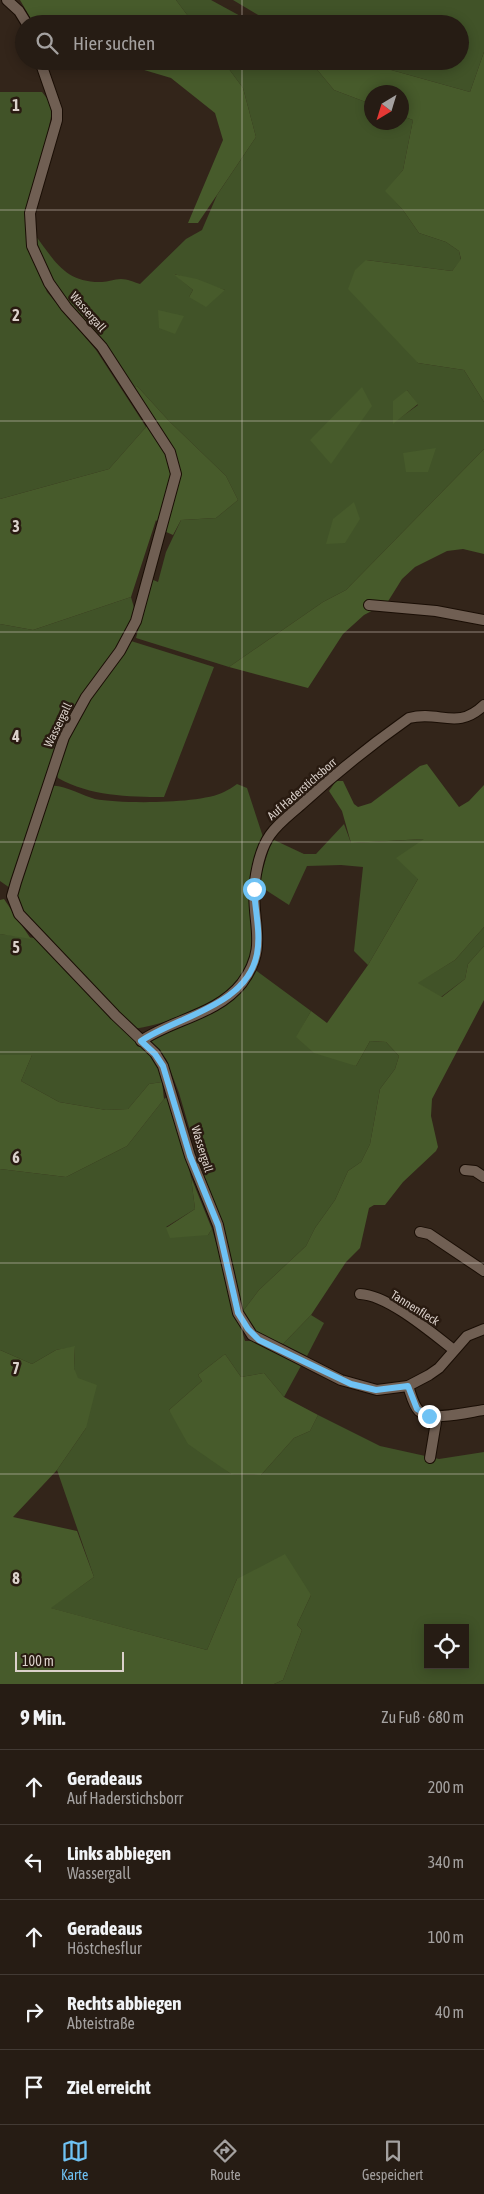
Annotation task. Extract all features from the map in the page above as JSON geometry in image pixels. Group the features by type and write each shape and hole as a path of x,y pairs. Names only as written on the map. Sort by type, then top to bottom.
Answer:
{"street":[{"path":"7,0 22,15"},
{"name":"Wassergall","path":"43,70 57,110 57,120 30,213 32,246 49,284 66,307 102,347 170,452 176,474 136,621 120,652 86,697 64,737 12,896 19,914 28,926 155,1054 163,1066 170,1083 190,1156 218,1225 238,1313 252,1335 341,1380 376,1390 408,1386 430,1375 467,1336 484,1329"},
{"path":"369,605 436,611 484,620"},
{"name":"Auf Haderstichsborr","path":"141,1041 155,1032 206,1011 225,999 240,984 254,964 258,953 255,880 265,845 280,824 325,784 409,718 426,716 463,719 475,713 484,705"},
{"path":"465,1170 475,1171 484,1177"},
{"path":"420,1232 429,1234 484,1270"},
{"name":"Tannenfleck","path":"360,1294 374,1297 404,1313 454,1350"},
{"path":"408,1386 420,1412 437,1416 484,1410"},
{"path":"430,1458 437,1416"}],"green space":[{"path":"20,0 176,0 187,15 29,15"},
{"path":"176,0 211,0 238,15 187,15"},
{"path":"233,0 484,0 484,52 470,92 391,70 469,70 469,15 258,15"},
{"path":"484,52 484,402 464,370 418,363 348,289 355,270 366,260 452,271 461,259 459,251 446,242 419,233 403,210 385,191 403,170 413,120 409,119 409,85 364,85 364,101 334,90 317,70 391,70 470,92"},
{"path":"144,70 230,70 243,88 256,137 198,223 188,223 223,140 215,113 171,78"},
{"path":"230,70 317,70 334,90 364,101 364,130 409,130 409,119 413,120 403,170 386,191 403,210 419,233 446,242 459,251 461,260 452,271 366,260 418,363 464,370 484,402 484,449 346,590 323,602 229,667 136,638 151,579 158,582 166,552 181,520 216,518 238,500 226,476 169,421 137,386 131,387 89,324 65,300 45,270 34,240 35,235 62,269 79,279 102,282 123,279 140,284 186,239 202,230 217,195 256,137 243,88","holes":["174,274 225,290 189,297 193,290","407,390 418,405 393,423"]},
{"path":"0,92 42,92 53,106 27,241 47,292 96,350 146,427 109,469 0,499"},
{"path":"173,274 197,279 225,290 206,307 189,297 193,290"},
{"path":"158,310 184,316 175,334 159,328"},
{"path":"137,386 169,421 226,476 238,500 216,518 181,520 173,535 164,531 156,520 131,597 33,630 0,624 0,499 109,469 146,427 155,424 131,387"},
{"path":"362,387 372,406 331,464 310,440"},
{"path":"407,390 418,404 393,424 393,401"},
{"path":"436,448 428,472 406,472 403,453"},
{"path":"484,449 484,554 463,549 447,551 415,567 402,579 387,603 364,615 343,634 308,688 229,667 323,602 346,590"},
{"path":"354,502 360,519 345,543 326,544 333,519"},
{"path":"131,597 135,611 132,623 64,727 10,888 0,881 0,624 33,630"},
{"path":"131,641 214,667 164,797 123,796 96,792 83,789 58,778 57,765 62,748 71,729 83,708"},
{"path":"427,764 459,807 469,801 484,785 484,927 455,960 418,983 442,997 465,979 468,964 484,946 484,1000 432,1099 431,1116 438,1147 436,1151 403,1182 385,1205 374,1205 369,1208 360,1248 346,1262 311,1315 283,1344 258,1334 243,1311 259,1290 306,1246 315,1228 335,1200 348,1171 361,1162 370,1144 380,1089 395,1069 399,1056 386,1042 370,1041 356,1066 314,1053 296,1037 311,1011 327,1023 368,965 418,879 396,858 424,839 351,843 342,811 329,791 336,781 343,781 354,804 358,807 371,803 420,766"},
{"path":"237,784 247,788 264,840 255,862 253,884 254,950 249,966 239,981 224,994 206,1005 167,1021 133,1029 20,909 15,893 52,786 67,788 95,799 107,801 161,802 213,796"},
{"path":"344,824 351,843 425,839 418,879 368,965 354,951 363,867 341,865 307,866 289,905 258,885 272,839 304,854 316,854"},
{"path":"4,899 31,939 0,934 0,900"},
{"path":"484,927 484,946 468,964 465,979 441,997 417,983 455,960"},
{"path":"0,934 35,938 152,1056 164,1078 162,1082 149,1084 128,1109 106,1110 59,1102 21,1081 32,1055 0,1055"},
{"path":"254,969 311,1011 298,1035 356,1066 370,1041 386,1042 399,1056 395,1069 380,1089 370,1144 361,1162 348,1171 335,1200 315,1228 306,1246 259,1290 243,1311 221,1218 205,1182 179,1093 166,1059 150,1040 197,1018"},
{"path":"0,1055 32,1055 21,1081 59,1102 106,1110 128,1109 149,1084 162,1082 164,1099 127,1146 66,1177 0,1169"},
{"path":"170,1095 191,1177 195,1209 166,1227 208,1235 212,1229 245,1341 252,1341 302,1364 284,1397 264,1373 241,1377 225,1354 198,1375 202,1381 169,1410 217,1463 231,1474 261,1475 294,1438 310,1431 318,1415 380,1446 439,1459 484,1452 484,1684 274,1684 283,1680 302,1630 297,1625 311,1595 237,1579 207,1650 50,1608 94,1577 57,1470 86,1428 74,1368 75,1347 56,1350 32,1364 0,1350 0,1169 66,1177 127,1146 164,1099"},
{"path":"191,1177 212,1229 208,1235 170,1238 166,1228 195,1209"},
{"path":"311,1315 324,1323 307,1356 283,1344"},
{"path":"75,1346 74,1368 78,1378 97,1385 86,1428 57,1470 13,1517 77,1531 94,1577 51,1608 207,1650 237,1579 285,1554 311,1595 297,1625 302,1630 283,1680 274,1684 0,1684 0,1350 32,1364 56,1350"},
{"path":"225,1354 241,1377 264,1373 284,1397 318,1415 310,1431 294,1438 261,1475 231,1474 188,1444 169,1410 202,1381 198,1375"}],"route":[{"path":"254,889 258,953 254,964 240,984 225,999 206,1011 155,1032 141,1041 155,1054 163,1066 170,1083 190,1156 218,1225 238,1313 252,1335 351,1384 376,1390 408,1386 417,1409 429,1416"}]}
